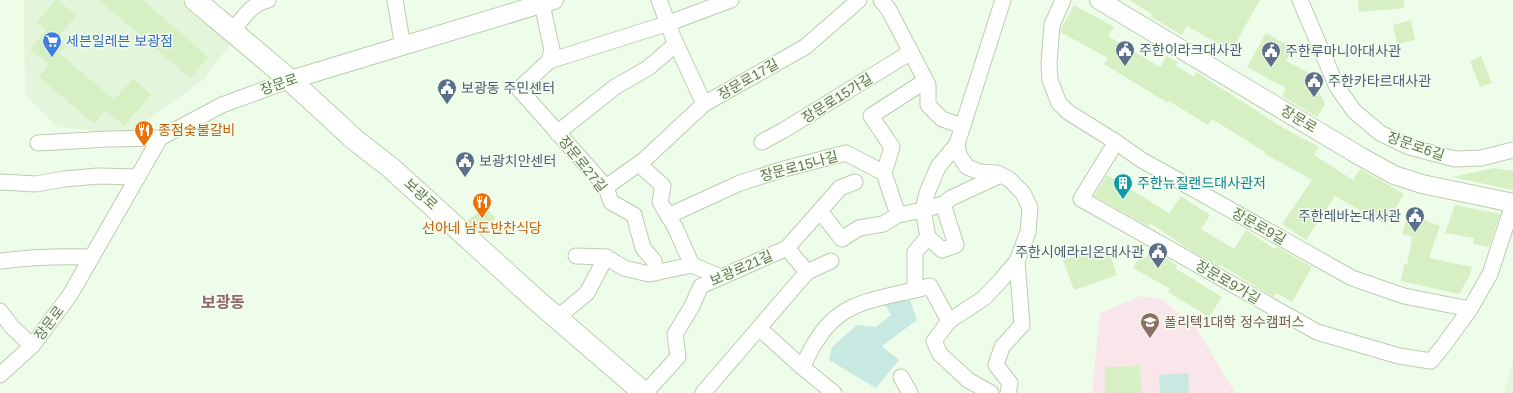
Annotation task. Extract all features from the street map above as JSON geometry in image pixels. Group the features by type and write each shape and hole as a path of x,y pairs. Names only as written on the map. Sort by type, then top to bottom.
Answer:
{"main road":[{"name":"보광로","path":"195,0 290,80 355,140 391,168 557,318 644,393"}],"street":[{"path":"232,32 245,16 263,0"},
{"path":"395,0 403,47"},
{"path":"660,0 676,44 704,104"},
{"path":"549,61 669,23 731,0"},
{"name":"장문로17길","path":"606,187 639,164 704,104 805,47 859,0"},
{"path":"881,0 889,10 928,85 928,105 942,119 963,126"},
{"path":"943,204 956,244 942,250 928,236 923,210 927,193 938,167 957,144 1003,0"},
{"name":"장문로9길","path":"1064,0 1052,25 1049,64 1050,80 1059,103 1068,112 1140,159 1352,278 1404,296 1470,309"},
{"name":"장문로","path":"1099,0 1394,175 1422,184 1513,204"},
{"name":"장문로6길","path":"1300,0 1337,87 1354,111 1380,134 1409,146 1455,159 1481,158 1513,150"},
{"path":"548,2 552,50 549,61"},
{"name":"장문로","path":"38,143 108,138 160,138 222,105 290,80 548,2"},
{"name":"장문로27길","path":"557,133 614,87 648,68 676,44"},
{"name":"장문로15가길","path":"762,142 911,52"},
{"name":"장문로27길","path":"549,61 519,90 606,187 611,202 634,215 643,248 654,261 656,273"},
{"path":"898,215 884,173 892,147 871,116 925,81"},
{"name":"장문로","path":"0,375 32,346 70,295 160,138"},
{"name":"장문로9가길","path":"1116,142 1081,199 1317,332 1399,356 1431,361 1470,309"},
{"path":"957,144 958,155 967,167 980,172 997,173 1009,179 1023,194 1030,208 1028,232 1016,261 984,298 949,321 934,341 940,354 968,380 991,393"},
{"name":"장문로15나길","path":"668,216 740,183 784,168 846,153 884,173"},
{"path":"639,164 663,186 660,202 692,265"},
{"path":"820,211 842,239 859,228 883,224 898,215 943,204 951,198 1001,175"},
{"path":"0,182 36,184 64,179 98,176 138,177"},
{"name":"보광로21길","path":"644,393 678,357 675,334 691,308 701,286 787,248 840,188 855,182"},
{"path":"1470,309 1490,274 1513,204"},
{"path":"915,290 916,252 928,236"},
{"path":"787,248 807,272"},
{"path":"0,261 60,256 91,258"},
{"path":"576,256 606,257 624,268 649,274 692,265 721,277"},
{"path":"557,318 587,293 606,257"},
{"path":"703,393 807,272 831,261"},
{"path":"1008,393 1010,383 996,365 1002,347 1022,326 1016,261"},
{"path":"802,367 817,339 834,318 844,311 866,301 930,286 949,321"},
{"name":"장문로","path":"0,311 12,327 32,346"},
{"path":"759,328 802,367 834,393"},
{"path":"902,377 910,393"}],"shaded area":[{"path":"25,0 181,0 230,44 204,79 129,134 57,127 25,94"},
{"name":"폴리텍1대학 정수캠퍼스","path":"1141,296 1161,299 1195,326 1235,393 1092,393 1100,313"},
{"path":"910,300 917,320 882,346 899,360 876,388 829,360 832,347 857,325 876,327 891,315 884,303"},
{"path":"1513,364 1513,393 1504,393 1506,386"},
{"path":"1188,373 1189,393 1160,393 1159,375"}],"building":[{"path":"56,0 58,0 76,16 56,39 65,46 59,53 114,100 133,79 151,95 124,126 106,110 94,124 39,77 49,65 30,49 46,30 37,22"},
{"path":"99,0 143,0 208,57 190,78"},
{"path":"1129,0 1260,0 1231,51 1187,26 1182,35 1151,17 1152,14"},
{"path":"1358,0 1404,0 1404,8 1359,12"},
{"path":"1074,5 1114,27 1108,36 1160,67 1167,56 1178,62 1176,66 1194,77 1196,72 1280,126 1319,147 1314,155 1353,180 1360,169 1404,194 1386,225 1335,196 1306,240 1282,224 1312,180 1264,153 1265,152 1212,119 1208,125 1169,101 1168,103 1104,64 1108,58 1060,32"},
{"path":"1411,20 1415,40 1397,44 1393,25"},
{"path":"1266,33 1293,48 1286,61 1311,74 1325,104 1317,117 1282,96 1286,88 1247,67"},
{"path":"1481,56 1492,83 1480,87 1470,61"},
{"path":"1494,168 1513,171 1513,190 1452,177"},
{"path":"1107,175 1169,213 1181,196 1210,215 1201,229 1234,249 1246,230 1275,249 1277,247 1312,267 1292,302 1276,293 1273,297 1219,264 1218,266 1187,248 1150,223 1148,226 1094,196"},
{"path":"1455,205 1500,214 1489,247 1473,244 1474,238 1445,233"},
{"name":"선아네 남도반찬식당","path":"485,207 496,218 480,232 467,221"},
{"path":"1408,214 1440,226 1429,258 1472,267 1470,275 1459,294 1401,281 1404,264 1407,265 1412,237 1402,234"},
{"path":"1108,249 1117,275 1074,290 1063,260 1090,251 1091,255"},
{"path":"1151,250 1177,265 1175,268 1222,297 1209,317 1168,292 1170,289 1133,268 1141,255 1146,258"},
{"path":"1140,366 1141,393 1106,393 1105,367"}],"place":[{"name":"세븐일레븐 보광점","path":"52,58"},
{"name":"주한이라크대사관","path":"1125,67"},
{"name":"주한루마니아대사관","path":"1271,68"},
{"name":"주한카타르대사관","path":"1314,98"},
{"name":"보광동 주민센터","path":"447,105"},
{"name":"종점숯불갈비","path":"144,147"},
{"name":"보광치안센터","path":"465,178"},
{"name":"주한뉴질랜드대사관저","path":"1123,200"},
{"name":"선아네 남도반찬식당","path":"482,219"},
{"name":"주한레바논대사관","path":"1415,233"},
{"name":"주한시에라리온대사관","path":"1158,269"},
{"name":"폴리텍1대학 정수캠퍼스","path":"1150,339"}],"district":[{"name":"보광동","path":"223,302"}]}
